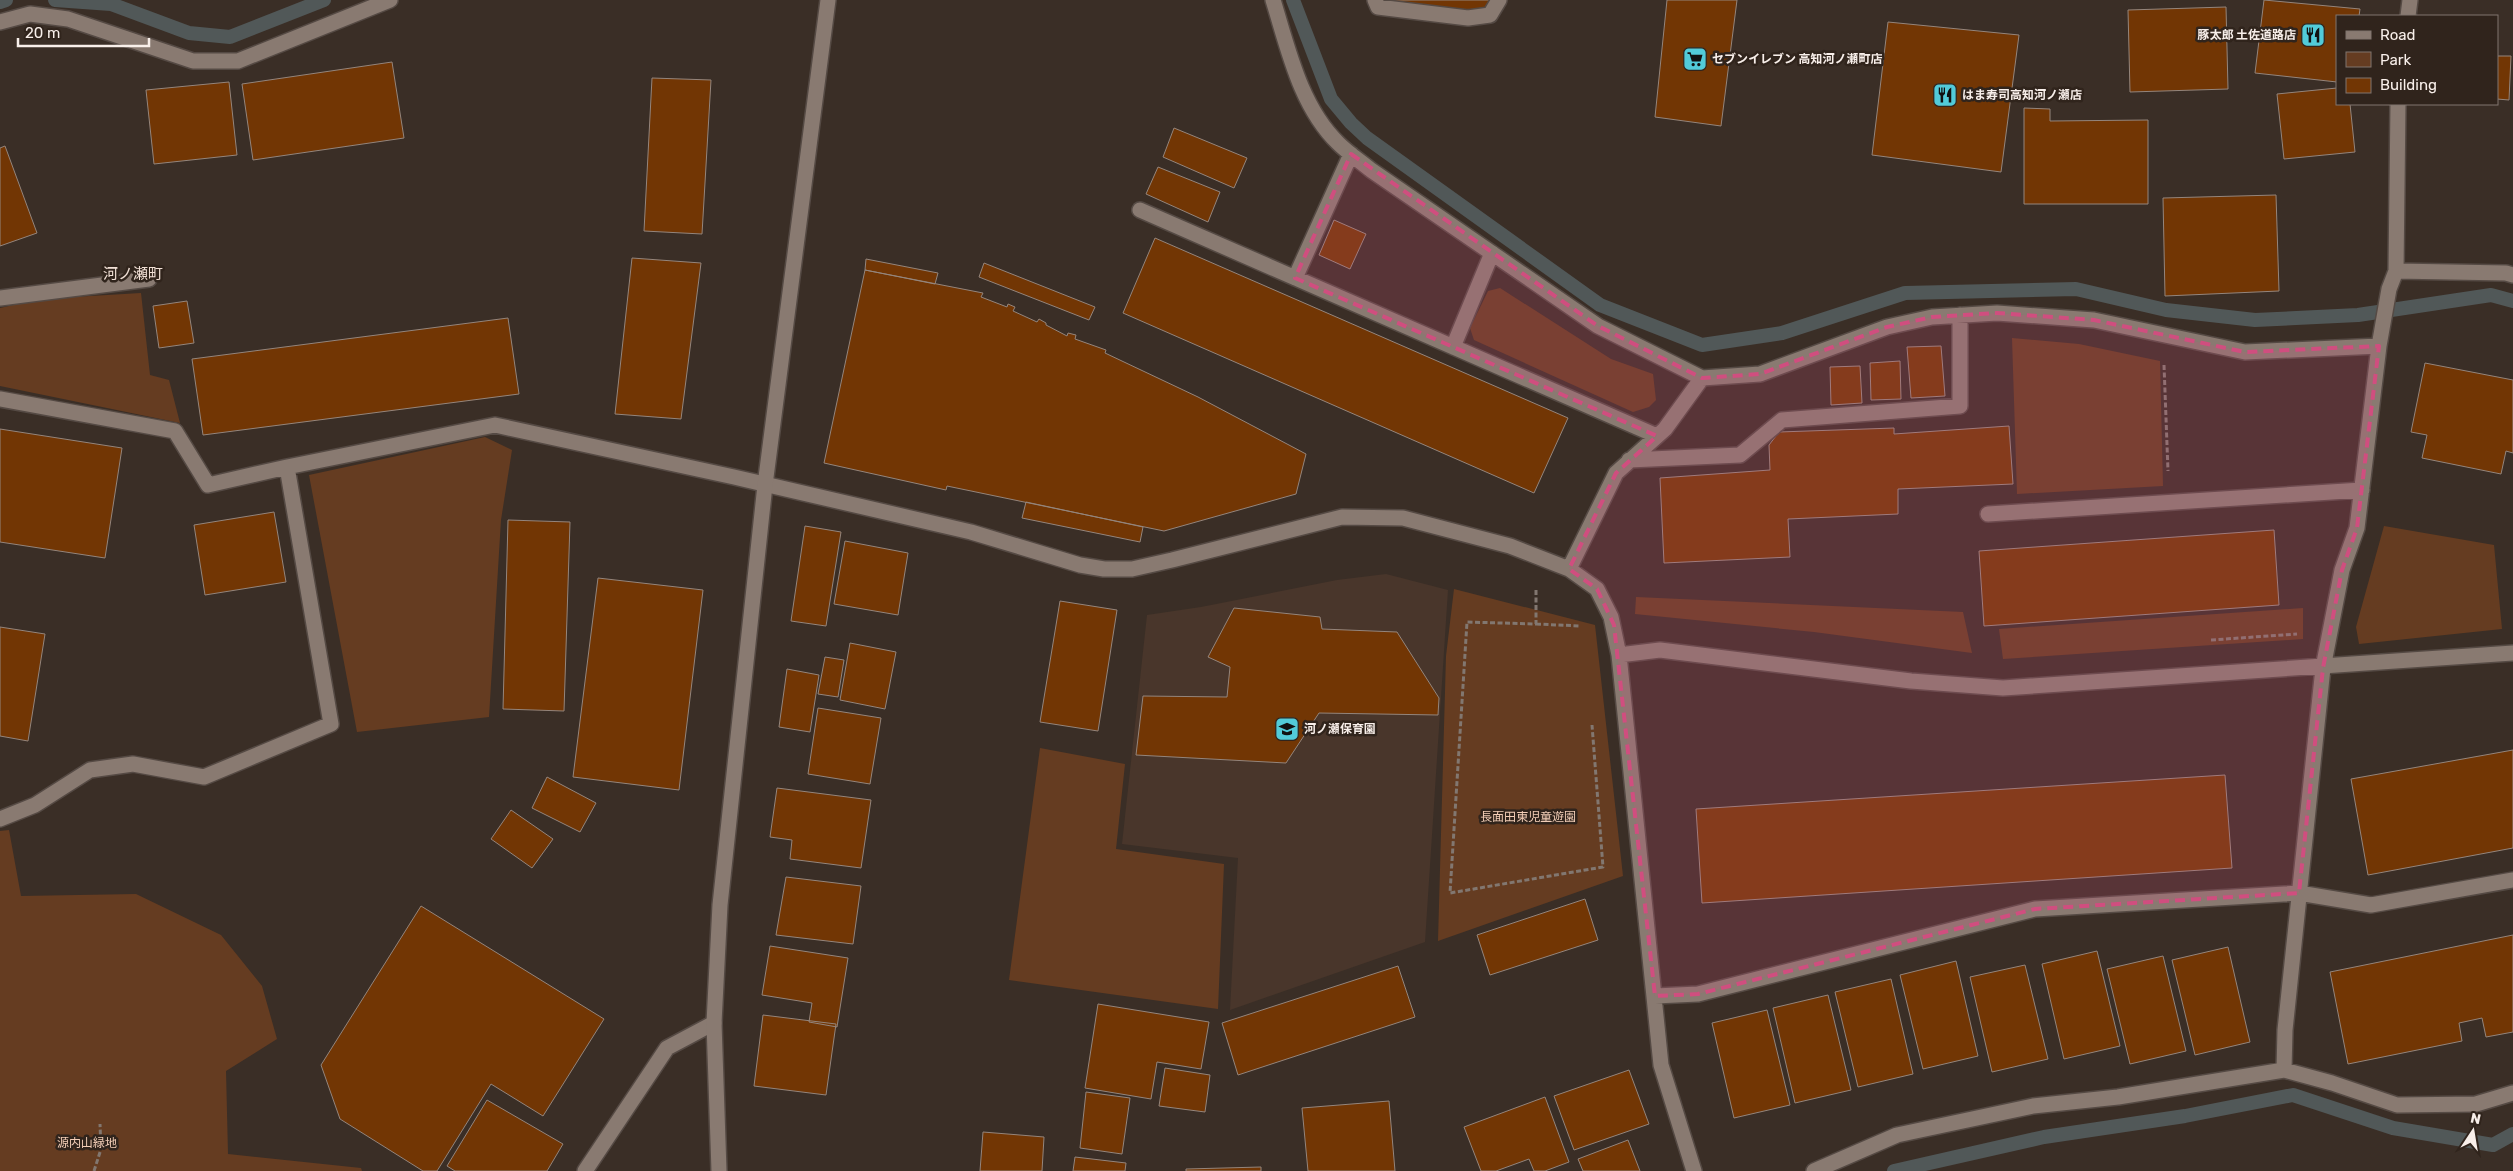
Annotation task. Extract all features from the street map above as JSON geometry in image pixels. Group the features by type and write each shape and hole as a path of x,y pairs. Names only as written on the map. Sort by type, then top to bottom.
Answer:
{"street":[{"path":"0,22 30,14 68,19 194,61 238,61 390,0"},
{"path":"719,1171 714,1023 720,905 765,485 828,0"},
{"path":"1272,0 1299,81 1336,142 1370,170 1598,326 1702,378 1760,374 1887,327 1932,317 1960,315 1997,314 2094,320 2245,352 2379,346"},
{"path":"1375,0 1378,7 1468,18 1490,15 1499,0"},
{"path":"2408,15 2410,0"},
{"path":"2284,1070 2285,1030 2323,668 2342,570 2357,528 2379,346 2389,289 2396,271 2398,105"},
{"path":"1295,278 1351,154"},
{"path":"1140,210 1657,436"},
{"path":"1453,347 1492,253"},
{"path":"2396,271 2506,273 2513,275"},
{"path":"0,298 149,279"},
{"path":"1629,460 1740,455 1782,420 1960,406 1960,315"},
{"path":"1569,569 1616,473 1665,429 1702,378"},
{"path":"0,399 175,431 208,485 495,425 971,532 1080,564 1104,569 1132,569 1342,517 1403,518 1510,546 1569,569 1597,590 1612,617 1619,654 1661,1065 1694,1171"},
{"path":"0,819 35,805 90,770 133,764 204,776 330,724 287,467"},
{"path":"1988,514 2362,490"},
{"path":"1619,654 1660,650 1911,682 2003,688 2323,668 2513,653"},
{"path":"1655,996 1698,994 2035,909 2299,893 2371,905 2513,880"},
{"path":"586,1171 668,1048 714,1023"},
{"path":"1814,1171 1897,1135 2033,1106 2118,1097 2284,1070 2332,1083 2397,1105 2476,1104 2513,1092"}],"path":[{"path":"2163,335 2168,477"},
{"path":"1536,624 1535,599 1540,557"},
{"path":"1585,626 1467,622 1450,893 1603,867 1592,723"},
{"path":"94,1171 102,1149 100,1124"}],"highlighted area":[{"path":"1351,154 1598,326 1702,378 1760,374 1887,327 1932,317 1997,313 2094,320 2245,352 2379,346 2357,528 2342,570 2323,668 2299,893 2035,909 1698,994 1655,996 1614,625 1597,589 1569,569 1616,473 1657,436 1295,278"}],"shaded area":[{"name":"河ノ瀬保育園","path":"1386,574 1448,590 1425,942 1230,1010 1238,858 1122,844 1147,615 1201,607 1337,580"}],"green space":[{"path":"1500,288 1611,359 1653,374 1656,400 1649,407 1633,412 1474,340 1470,328 1488,291"},
{"path":"141,293 150,375 169,380 180,423 0,386 0,308 40,299"},
{"path":"2012,338 2079,344 2160,361 2163,486 2017,494"},
{"path":"485,437 512,450 501,520 489,717 357,732 309,475"},
{"path":"2384,526 2494,545 2502,629 2359,644 2356,627"},
{"name":"長面田東児童遊園","path":"1454,589 1595,625 1623,876 1438,941 1446,656"},
{"path":"1636,597 1963,612 1972,653 1814,632 1635,614"},
{"path":"2303,608 2303,639 2003,659 1999,629"},
{"path":"1040,748 1125,764 1116,849 1224,864 1218,1009 1009,980"},
{"name":"源内山緑地","path":"9,830 21,896 136,894 221,935 262,986 277,1039 226,1071 228,1154 361,1168 362,1171 0,1171 0,831"}],"building":[{"path":"1379,0 1490,0 1489,13"},
{"name":"セブンイレブン 高知河ノ瀬町店","path":"1667,0 1737,0 1721,126 1655,117"},
{"path":"2264,0 2360,9 2359,15 2336,15 2336,82 2255,73"},
{"path":"2226,7 2228,89 2130,92 2128,10"},
{"name":"はま寿司高知河ノ瀬店","path":"1888,22 2019,35 2001,172 1872,155"},
{"path":"2498,56 2511,56 2509,100 2498,99"},
{"path":"392,62 404,138 253,160 242,84"},
{"path":"652,78 711,80 702,234 644,231"},
{"path":"229,82 237,155 154,164 146,90"},
{"path":"2336,88 2336,105 2350,105 2355,152 2284,159 2277,94"},
{"path":"2024,108 2050,109 2050,121 2148,120 2148,204 2024,204"},
{"path":"1174,128 1247,158 1234,188 1163,157"},
{"path":"5,146 37,233 0,246 0,148"},
{"path":"1158,167 1220,192 1208,222 1146,194"},
{"path":"2276,195 2279,291 2165,296 2163,198"},
{"path":"1334,220 1366,234 1350,269 1319,255"},
{"path":"1155,238 1568,418 1534,493 1123,313"},
{"path":"632,258 701,263 681,419 615,414"},
{"path":"866,259 938,273 935,284 865,270"},
{"path":"984,263 1095,307 1089,320 979,277"},
{"path":"865,270 983,293 981,297 1007,307 1008,304 1015,307 1013,311 1037,322 1039,319 1067,336 1068,333 1076,335 1075,339 1106,350 1105,353 1198,397 1306,454 1296,494 1164,531 947,486 946,490 824,463"},
{"path":"187,301 194,343 159,348 153,306"},
{"path":"508,318 519,394 203,435 192,359"},
{"path":"1941,346 1945,396 1911,398 1907,347"},
{"path":"1900,361 1901,399 1871,400 1870,363"},
{"path":"2425,363 2513,380 2513,453 2506,451 2501,474 2422,458 2427,435 2411,432"},
{"path":"1860,366 1862,403 1831,405 1830,367"},
{"path":"2009,426 2013,484 1898,489 1898,514 1788,519 1790,557 1664,563 1660,478 1770,470 1769,445 1779,432 1894,428 1894,434"},
{"path":"0,429 122,448 105,558 0,542"},
{"path":"1026,502 1143,527 1140,542 1022,518"},
{"path":"274,512 286,582 205,595 194,525"},
{"path":"508,520 570,522 564,711 503,709"},
{"path":"805,526 841,532 826,626 791,621"},
{"path":"2274,530 2279,605 1984,626 1979,551"},
{"path":"845,541 908,553 898,615 834,604"},
{"path":"598,578 703,590 679,790 573,777"},
{"path":"1060,601 1117,610 1098,731 1040,722"},
{"path":"1234,608 1320,617 1322,629 1397,632 1439,698 1438,715 1319,713 1286,763 1136,755 1143,696 1227,697 1230,667 1208,657"},
{"path":"0,627 45,634 28,741 0,736"},
{"path":"850,643 896,652 885,709 840,700"},
{"path":"825,657 844,660 838,697 818,694"},
{"path":"787,669 819,675 810,732 779,727"},
{"path":"818,708 881,718 870,784 808,774"},
{"path":"2513,750 2513,848 2368,875 2351,779"},
{"path":"2225,775 2232,868 1702,903 1696,809"},
{"path":"547,777 596,803 580,832 532,808"},
{"path":"777,788 871,800 861,868 790,859 792,840 770,837"},
{"path":"511,810 553,839 532,868 491,839"},
{"path":"786,877 861,886 853,944 776,935"},
{"path":"1585,899 1598,940 1490,975 1477,935"},
{"path":"421,906 604,1019 543,1116 491,1084 437,1171 423,1171 340,1119 321,1065"},
{"path":"2513,935 2513,1032 2486,1037 2482,1018 2459,1023 2462,1041 2348,1064 2330,972"},
{"path":"770,946 848,958 837,1027 809,1022 812,1003 762,995"},
{"path":"2228,947 2250,1042 2195,1055 2172,960"},
{"path":"2097,951 2120,1046 2064,1059 2042,964"},
{"path":"2163,956 2186,1051 2130,1064 2107,969"},
{"path":"1956,961 1978,1056 1923,1069 1900,975"},
{"path":"2025,965 2048,1059 1992,1072 1970,977"},
{"path":"1398,966 1415,1017 1238,1075 1222,1023"},
{"path":"1891,979 1913,1074 1858,1087 1835,992"},
{"path":"1828,995 1851,1090 1795,1103 1773,1008"},
{"path":"1098,1004 1209,1022 1201,1069 1157,1062 1151,1099 1085,1088"},
{"path":"1767,1010 1790,1105 1734,1118 1712,1023"},
{"path":"763,1015 836,1024 826,1095 754,1086"},
{"path":"1165,1068 1210,1075 1205,1112 1159,1106"},
{"path":"1629,1070 1649,1124 1574,1150 1554,1096"},
{"path":"1086,1092 1130,1098 1122,1154 1080,1148"},
{"path":"1545,1097 1569,1162 1545,1171 1534,1171 1529,1159 1496,1171 1481,1171 1464,1127"},
{"path":"487,1100 563,1144 547,1171 455,1171 447,1166"},
{"path":"1389,1101 1395,1171 1308,1171 1302,1108"},
{"path":"983,1132 1044,1137 1042,1171 980,1171"},
{"path":"1628,1140 1640,1171 1583,1171 1578,1159"},
{"path":"1075,1157 1126,1163 1125,1171 1073,1171"},
{"path":"1261,1167 1261,1171 1186,1171 1186,1169"}],"waterway":[{"path":"0,2 6,0"},
{"path":"55,0 111,4 189,33 230,37 324,0"},
{"path":"1293,0 1331,99 1351,123 1367,138 1600,305 1702,345 1782,333 1905,293 2076,289 2166,310 2255,320 2358,315 2491,295 2513,301"},
{"path":"1894,1171 2044,1137 2185,1116 2293,1095 2393,1128 2493,1145 2513,1134"}],"place":[{"name":"豚太郎 土佐道路店","path":"2313,35"},
{"name":"セブンイレブン 高知河ノ瀬町店","path":"1695,59"},
{"name":"はま寿司高知河ノ瀬店","path":"1945,95"},
{"name":"河ノ瀬保育園","path":"1287,729"}],"district":[{"name":"河ノ瀬町","path":"133,274"}]}
